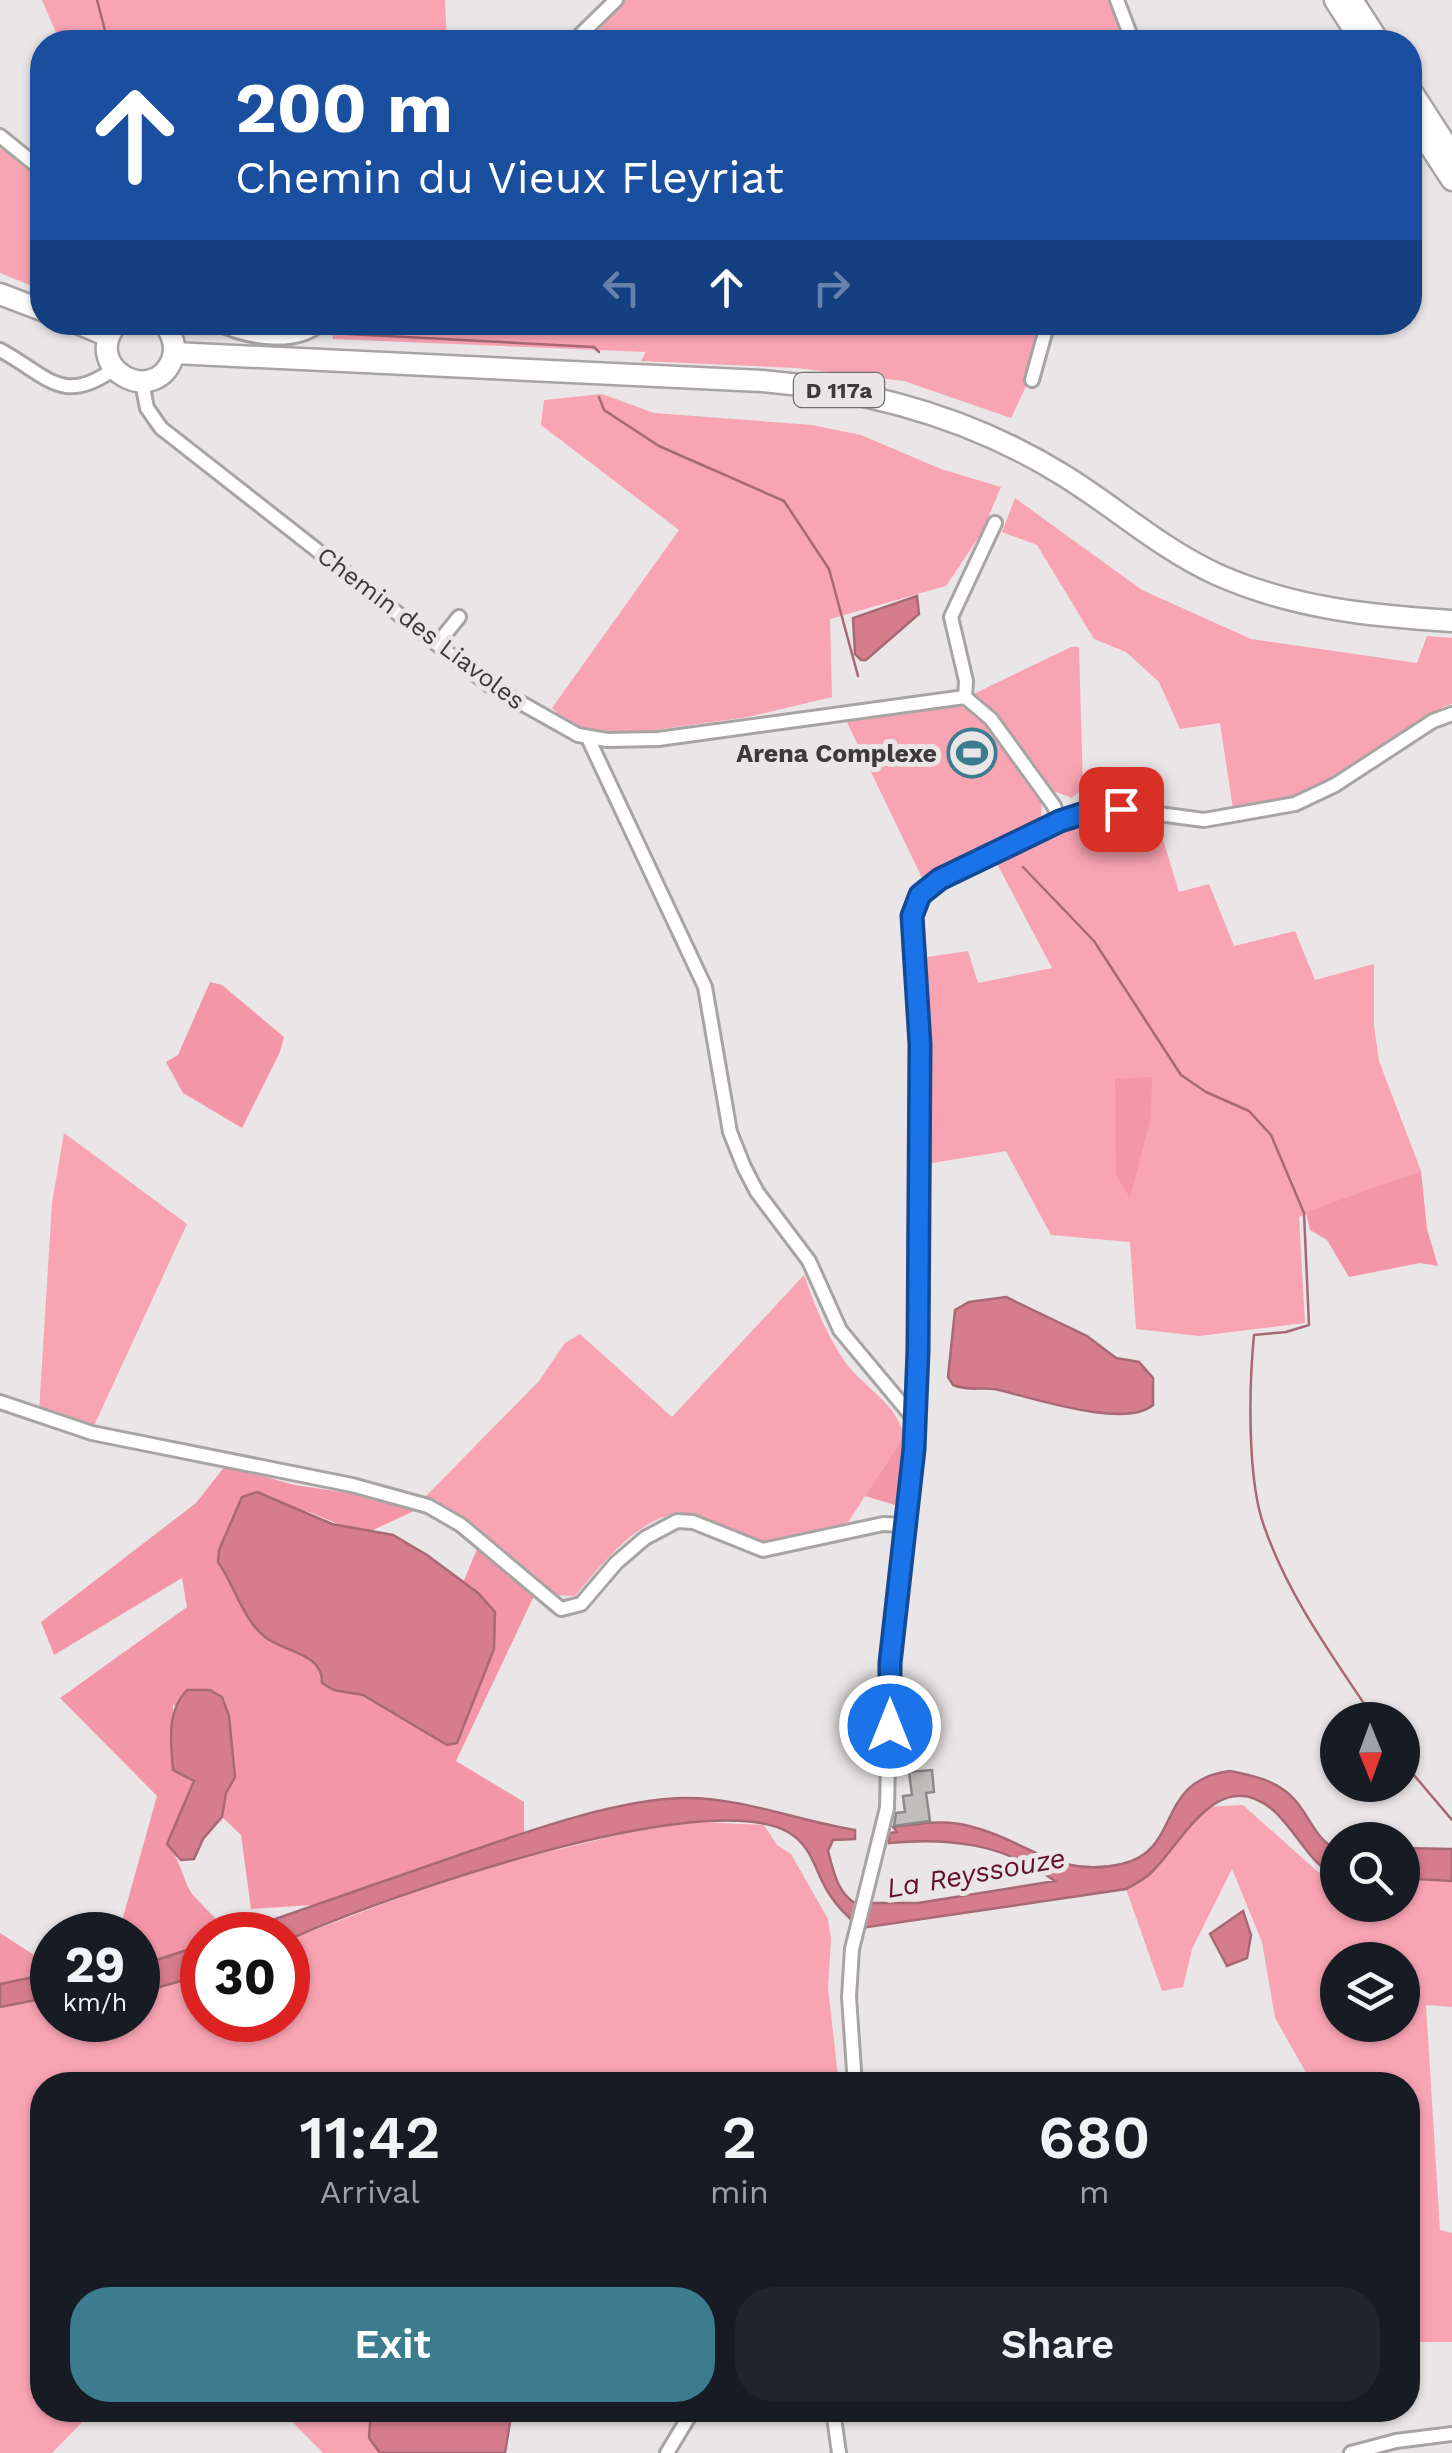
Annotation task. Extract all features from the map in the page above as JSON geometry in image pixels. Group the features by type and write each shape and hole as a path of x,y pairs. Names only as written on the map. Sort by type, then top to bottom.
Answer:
{"main road":[{"path":"1335,0 1354,30"},
{"path":"1352,0 1371,30"},
{"path":"1422,108 1452,154"},
{"path":"1422,134 1452,180"},
{"path":"0,294 30,305"},
{"path":"112,335 108,358 114,368 131,380 142,382 163,373 174,353 170,335"},
{"name":"D 117a","path":"174,353 762,380 860,394 958,422 1028,455 1190,560 1247,586 1341,612 1452,622"}],"street":[{"path":"585,30 616,0"},
{"path":"1117,0 1128,30"},
{"path":"0,136 30,160"},
{"path":"272,335 300,335"},
{"path":"1032,380 1044,335"},
{"path":"0,350 52,381 74,389 90,385 114,368"},
{"name":"Chemin des Liavoles","path":"142,382 147,408 161,428 511,701 588,738 658,739 965,697"},
{"path":"995,523 951,617 966,681 965,697 992,718 1054,806 1060,821"},
{"path":"438,643 458,617"},
{"path":"854,2072 849,1997 856,1927 887,1808 890,1663 914,1420 920,1044 912,916 920,895 930,886 1060,821 1105,809 1204,820 1295,804 1335,785 1420,729 1452,714"},
{"path":"588,738 705,987 730,1132 744,1167 756,1192 809,1261 840,1330 914,1420"},
{"path":"0,1402 92,1433 352,1485 428,1506 461,1525 554,1606 568,1610 582,1604 602,1577 645,1538 677,1521 694,1522 762,1550 883,1524 905,1524"},
{"path":"667,2453 686,2422"},
{"path":"835,2422 839,2453"},
{"path":"1350,2453 1396,2441 1452,2434"}],"shaded area":[{"path":"42,0 445,0 446,30 55,30"},
{"path":"624,0 1112,0 1123,30 599,30"},
{"path":"0,143 30,167 30,285 0,273"},
{"path":"333,335 1041,335 1027,384 1011,418 904,381 796,368 641,361 646,352 333,339"},
{"path":"602,394 654,413 812,425 861,435 941,469 1001,487 982,532 946,586 830,619 832,697 748,717 599,735 572,727 552,708 679,530 541,425 544,400"},
{"path":"1015,498 1142,590 1251,639 1417,663 1427,636 1452,638 1452,704 1331,781 1296,797 1233,809 1220,723 1180,729 1159,682 1126,652 1094,639 1037,545 1002,532"},
{"path":"917,596 919,614 866,660 861,660 855,654 853,618"},
{"name":"Arena Complexe","path":"1071,647 1079,647 1083,788 1072,798 1053,791 1042,802 1041,816 1035,825 924,882 845,718 955,703"},
{"path":"1121,815 1150,818 1156,834 1161,833 1179,892 1209,884 1234,946 1295,931 1315,980 1374,964 1374,1026 1379,1061 1421,1171 1299,1217 1305,1323 1199,1336 1136,1329 1130,1242 1051,1235 1006,1151 926,1164 927,1026 920,958 968,951 978,983 1052,968 995,860 1071,824"},
{"path":"210,982 222,985 284,1037 242,1128 183,1093 166,1062 178,1055"},
{"path":"1152,1077 1151,1117 1130,1198 1116,1175 1115,1079"},
{"path":"64,1133 187,1224 93,1428 39,1412 52,1203"},
{"path":"1421,1171 1427,1229 1438,1266 1420,1263 1349,1277 1327,1240 1310,1230 1306,1212"},
{"path":"804,1275 838,1351 894,1414 904,1436 845,1527 765,1543 737,1537 690,1516 674,1515 657,1520 625,1541 575,1596 554,1595 459,1517 424,1498 539,1381 565,1343 580,1334 672,1417"},
{"path":"1006,1297 1087,1336 1116,1358 1139,1362 1153,1378 1153,1405 1140,1412 1101,1413 999,1390 953,1385 948,1377 955,1310 969,1302"},
{"path":"904,1436 901,1486 895,1505 865,1496"},
{"path":"225,1466 295,1485 388,1499 414,1511 373,1530 353,1530 309,1512 242,1497 219,1550 218,1562 260,1632 317,1663 322,1684 363,1695 448,1745 458,1742 494,1649 478,1593 463,1583 477,1549 534,1596 456,1761 524,1802 524,1833 313,1905 251,1909 241,1835 222,1817 226,1793 235,1777 173,1704 173,1770 194,1781 167,1844 190,1891 209,1912 180,1912 180,1952 160,1959 160,1912 124,1912 157,1796 60,1698 187,1607 182,1578 54,1655 41,1622 196,1503"},
{"path":"257,1492 332,1524 393,1535 478,1593 495,1612 494,1649 457,1743 447,1745 363,1695 334,1690 322,1683 321,1673 310,1659 257,1630 218,1562 219,1550 242,1497"},
{"path":"187,1690 210,1690 222,1697 229,1716 235,1777 226,1793 222,1817 203,1839 194,1859 181,1860 167,1844 194,1781 173,1770 173,1717"},
{"path":"1230,1771 1254,1776 1284,1790 1320,1836 1320,1866 1273,1810 1254,1798 1236,1796 1219,1801 1204,1812 1152,1872 1126,1889 861,1928 833,1900 797,1838 746,1821 687,1823 616,1834 540,1853 392,1899 310,1931 310,1912 297,1912 543,1827 629,1804 683,1798 727,1801 855,1830 855,1839 833,1840 828,1851 840,1887 849,1899 855,1903 918,1903 1055,1881 1016,1859 976,1846 934,1841 889,1843 889,1833 897,1832 893,1827 960,1824 990,1832 1060,1862 1099,1867 1122,1864 1154,1845 1179,1801 1206,1777"},
{"path":"1243,1805 1320,1873 1320,1922 1420,1922 1420,1879 1452,1881 1452,2007 1426,2005 1440,2230 1452,2233 1452,2342 1420,2342 1420,2072 1306,2072 1275,2018 1262,1942 1232,1869 1192,1949 1183,1987 1162,1991 1126,1889 1150,1875 1206,1807"},
{"path":"676,1821 764,1825 777,1845 791,1854 828,1919 828,1988 838,2072 30,2072 30,2422 82,2422 52,2453 0,2453 0,2007 30,2001 30,2042 160,2042 160,1987 180,1981 180,2042 310,2042 310,1932 473,1870"},
{"path":"1420,1848 1452,1849 1452,1881 1420,1879"},
{"path":"1243,1911 1251,1935 1247,1958 1227,1966 1210,1934"},
{"path":"0,1933 30,1952 30,1977 0,1984"},
{"path":"180,1952 180,1981 160,1987 160,1959"},
{"path":"29,1978 30,2001 0,2007 0,1984"},
{"path":"293,2422 370,2422 369,2438 380,2453 323,2453"},
{"path":"370,2422 510,2422 505,2453 380,2453 369,2438"}],"building":[{"path":"932,1770 934,1792 926,1793 930,1821 894,1826 896,1813 905,1812 903,1796 912,1795 909,1772"}],"waterway":[{"path":"97,0 105,30"},
{"path":"368,335 594,347 599,352"},
{"path":"599,397 604,410 659,446 784,501 829,569 858,676"},
{"path":"1023,867 1094,941 1181,1075 1206,1092 1249,1111 1271,1135 1304,1213 1309,1325 1254,1335 1250,1405 1255,1484 1264,1526 1286,1578 1363,1702"},
{"path":"1420,1782 1452,1820"}],"place":[{"name":"Arena Complexe","path":"972,753"}],"route":[{"path":"890,1726 890,1663 914,1449 918,1351 920,1044 912,916 920,895 940,879 1060,821 1091,811 1121,809"}],"water label":[{"name":"La Reyssouze","path":"976,1873"}]}
